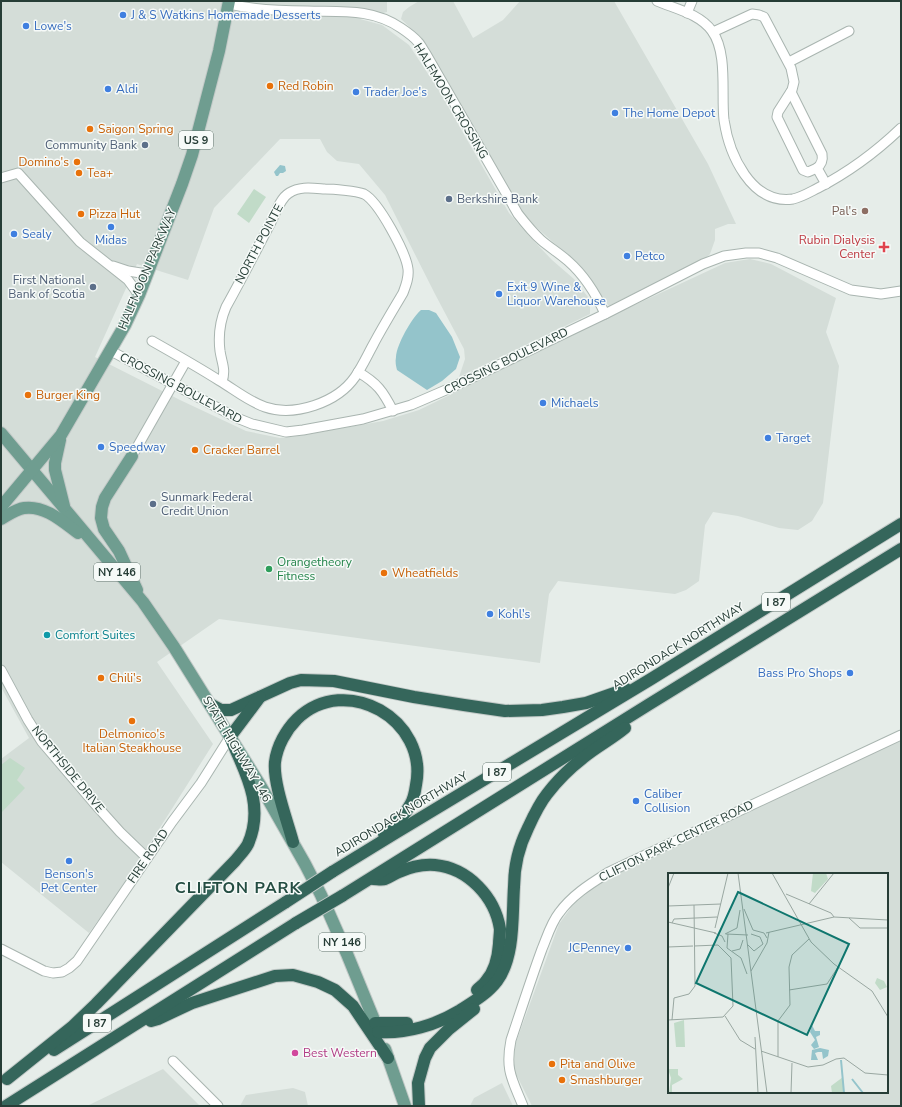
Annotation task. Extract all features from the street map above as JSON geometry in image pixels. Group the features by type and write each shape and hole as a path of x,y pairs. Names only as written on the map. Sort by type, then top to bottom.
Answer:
{"highway":[{"name":"ADIRONDACK NORTHWAY","path":"4,1081 332,872 651,679 901,524"},
{"name":"I 87","path":"6,1106 296,923 370,879 901,549"},
{"path":"210,704 221,710 231,710 290,682 315,680 505,711 542,710 586,703 651,679"},
{"path":"4,1081 72,1027 96,1004 235,861 247,844 254,824 254,802 251,787 230,737 260,697"},
{"path":"293,842 276,780 275,763 277,753 285,733 290,726 305,712 317,705 328,702 351,701 376,708 390,717 401,727 414,749 418,775 414,795 406,812 391,828 344,865"},
{"path":"419,1106 418,1083 425,1058 430,1048 449,1029 491,994 503,971 508,958 517,864 521,846 527,830 539,808 547,794 566,773 583,758 624,729 648,705"},
{"path":"370,879 385,879 399,872 422,866 435,866 457,872 475,883 489,899 496,915 500,930 498,953 494,968 486,982 474,993 448,1009 422,1020 376,1027"},
{"path":"136,1024 158,1020 192,1003 275,976 293,975 318,982 335,990 353,1006 388,1058"},
{"path":"376,1027 398,1032 438,1022 452,1015 484,994 497,981"}],"main road":[{"name":"HALFMOON PARKWAY","path":"1,507 61,435 125,325 139,295 192,155 219,51 229,2"},
{"name":"STATE HIGHWAY 146","path":"1,433 142,602 174,648 230,737 293,842 321,895 347,954 388,1058 405,1106"},
{"path":"61,435 55,464 56,476 64,510"},
{"path":"132,456 105,498 101,518 104,528 126,564 142,602"},
{"path":"1,519 24,508 38,509 60,519 92,543"}],"street":[{"path":"657,1 687,12 700,19 713,32 717,40 722,66 723,111 728,136 743,174 751,184 764,194 778,199 792,199 826,184 860,163 901,128"},
{"path":"687,12 692,1"},
{"name":"HALFMOON CROSSING","path":"229,2 247,8 281,11 366,13 384,18 408,33 418,42 426,54 518,214 541,240 568,261 580,274 598,300 605,314"},
{"path":"713,32 748,15 755,14 762,16 767,22 791,68 794,82 793,88 778,112 777,117 803,170 808,172 817,168 823,158 791,92"},
{"path":"788,62 849,31"},
{"path":"817,168 826,184"},
{"path":"1,178 18,173 80,242 128,280 139,295"},
{"name":"NORTH POINTE","path":"152,341 222,382 241,395 266,407 280,410 292,410 316,405 334,397 344,390 355,378 404,293 408,278 408,267 398,242 383,216 371,200 363,194 335,189 306,188 288,193 281,202 226,307 222,318 220,328 220,352 224,369 222,382"},
{"name":"CROSSING BOULEVARD","path":"110,351 237,418 252,424 286,432 356,420 411,405 455,386 605,314 703,264 724,256 759,253 777,258 851,290 881,294 901,291"},
{"path":"110,266 147,274"},
{"path":"132,456 186,361"},
{"path":"358,372 377,385 393,411"},
{"name":"NORTHSIDE DRIVE","path":"1,670 28,720 42,742 120,832 147,858"},
{"name":"CLIFTON PARK CENTER ROAD","path":"523,1106 509,1069 509,1051 511,1040 536,965 550,930 558,914 569,901 584,887 609,872 901,735"},
{"name":"FIRE ROAD","path":"1,949 44,971 53,973 62,972 77,961 147,858 201,784 230,737"},
{"path":"173,1061 218,1106"}],"shaded area":[{"path":"1,1 387,1 387,12 360,19 382,25 409,45 438,89 509,213 552,260 574,279 588,297 590,305 590,314 459,377 465,359 464,349 385,195 359,164 337,161 327,152 320,139 280,139 214,208 188,280 137,264 95,357 180,400 246,431 280,438 298,436 383,421 419,410 611,316 725,263 750,259 771,264 836,298 826,332 839,366 823,503 812,521 798,530 779,528 738,516 713,512 705,525 699,581 686,590 675,594 558,581 549,594 540,663 219,619 157,662 213,744 123,886 89,933 1,862 1,759 29,738 1,687"},
{"path":"419,1 453,1 473,38 503,20 520,1 614,1 708,164 736,224 728,224 715,229 715,240 710,254 706,258 609,306 565,253 525,217 423,41 401,19 403,12"},
{"path":"901,739 901,1106 532,1106 514,1070 515,1045 559,924 578,898 609,876"},
{"path":"163,1069 200,1106 87,1106"},
{"path":"502,1083 513,1106 470,1106 474,1098"},
{"path":"293,1088 305,1092 308,1106 240,1106 246,1095"}],"green space":[{"path":"254,189 266,197 249,223 237,214"},
{"path":"10,758 25,768 17,780 25,788 1,813 1,765"}],"water":[{"path":"280,165 285,166 286,171 276,176 274,172"},
{"path":"421,310 429,310 436,313 452,337 460,357 456,369 442,381 427,390 397,370 396,362 399,345 405,332"}],"place":[{"name":"J & S Watkins Homemade Desserts","path":"123,15"},
{"name":"Lowe's","path":"26,26"},
{"name":"Red Robin","path":"270,86"},
{"name":"Aldi","path":"108,89"},
{"name":"Trader Joe's","path":"356,92"},
{"name":"The Home Depot","path":"615,113"},
{"name":"Saigon Spring","path":"90,129"},
{"name":"Community Bank","path":"145,145"},
{"name":"Domino's","path":"77,162"},
{"name":"Tea+","path":"79,173"},
{"name":"Berkshire Bank","path":"449,199"},
{"name":"Pal's","path":"865,211"},
{"name":"Pizza Hut","path":"81,214"},
{"name":"Midas","path":"111,227"},
{"name":"Sealy","path":"14,234"},
{"name":"Rubin Dialysis Center","path":"884,247"},
{"name":"Petco","path":"627,256"},
{"name":"First National Bank of Scotia","path":"93,287"},
{"name":"Exit 9 Wine & Liquor Warehouse","path":"499,294"},
{"name":"Burger King","path":"28,395"},
{"name":"Michaels","path":"543,403"},
{"name":"Target","path":"768,438"},
{"name":"Speedway","path":"101,447"},
{"name":"Cracker Barrel","path":"195,450"},
{"name":"Sunmark Federal Credit Union","path":"153,504"},
{"name":"Orangetheory Fitness","path":"269,569"},
{"name":"Wheatfields","path":"384,573"},
{"name":"Kohl's","path":"490,614"},
{"name":"Comfort Suites","path":"47,635"},
{"name":"Bass Pro Shops","path":"850,673"},
{"name":"Chili's","path":"101,678"},
{"name":"Delmonico's Italian Steakhouse","path":"132,721"},
{"name":"Caliber Collision","path":"636,801"},
{"name":"Benson's Pet Center","path":"69,861"},
{"name":"JCPenney","path":"628,948"},
{"name":"Best Western","path":"295,1053"},
{"name":"Pita and Olive","path":"552,1064"},
{"name":"Smashburger","path":"562,1080"}],"district":[{"name":"CLIFTON PARK","path":"238,888"}]}
